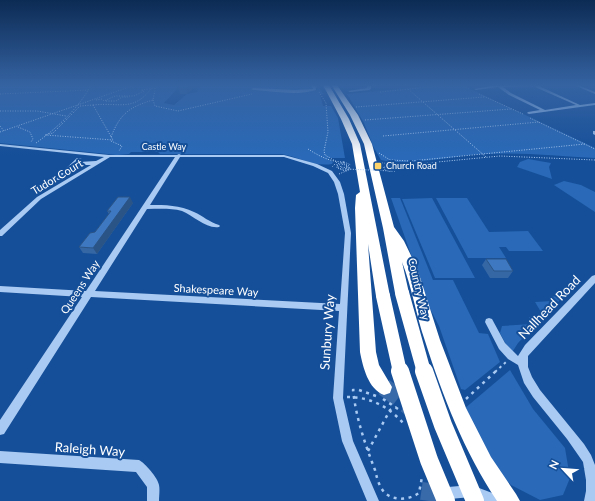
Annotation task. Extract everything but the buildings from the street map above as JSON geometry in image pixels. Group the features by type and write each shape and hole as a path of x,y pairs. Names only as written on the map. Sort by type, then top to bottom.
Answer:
{"highway":[{"path":"338,108 356,144 363,176 383,296 402,379 429,460 446,501"},
{"name":"Country Way","path":"353,108 358,114 373,162 389,228 402,293 429,390 455,459 475,501"},
{"path":"355,108 358,114"},
{"path":"363,176 360,208 368,352 371,368 384,387"},
{"path":"389,228 400,244 410,264 429,330 453,400 481,458 509,501"}],"street":[{"path":"529,113 554,108"},
{"name":"Castle Way","path":"0,145 110,156 284,156 326,169"},
{"name":"Queens Way","path":"0,430 179,155"},
{"name":"Tudor Court","path":"0,234 39,198 110,156"},
{"path":"58,179 79,160"},
{"path":"74,164 101,162"},
{"name":"Sunbury Way","path":"326,169 334,176 341,194 348,233 338,398 348,442 374,500"},
{"path":"146,206 176,208 190,212 209,225 217,226"},
{"path":"203,231 209,225"},
{"name":"Nallhead Road","path":"518,361 528,348 595,278"},
{"name":"Shakespeare Way","path":"0,289 343,308"},
{"path":"489,322 501,347 518,361 538,396 579,446 587,459 591,474 592,496 590,501"},
{"name":"Raleigh Way","path":"0,457 139,466 153,485 153,501"},
{"path":"437,501 448,493 471,491 499,501"}],"path":[{"path":"0,132 70,108"},
{"path":"27,147 38,142 75,108"},
{"path":"45,135 53,133 76,108"},
{"path":"95,108 111,137"},
{"path":"111,141 113,140 111,137 115,122 129,108"},
{"path":"164,108 178,110 186,108"},
{"path":"326,108 328,132 324,151 325,155 337,162"},
{"path":"357,108 358,114 365,120 510,109"},
{"path":"430,108 486,157"},
{"path":"0,111 37,111 66,116"},
{"path":"383,136 539,122"},
{"path":"0,126 4,131"},
{"path":"17,126 28,130 32,134 33,139 27,147"},
{"path":"45,135 111,141 122,146 119,150 118,156"},
{"path":"378,151 385,159 395,162 584,144"},
{"path":"308,149 315,154 337,162 350,164 352,168"},
{"path":"373,162 406,165 500,156 595,160"},
{"path":"326,169 332,167 337,162"},
{"path":"344,162 339,163 336,166 338,169 345,171 349,169 349,166 340,163 337,166 340,169 346,170 387,170 395,170 396,168 394,166 388,164 384,166 386,170 388,171 392,172 398,170 397,166 391,163"},
{"path":"387,170 387,166 394,168 390,170 388,163"},
{"path":"346,170 347,167 346,165 340,165 342,168 352,168"},
{"path":"334,176 349,171 352,168"},
{"path":"466,399 506,363 518,361"},
{"path":"402,413 396,407 381,398 360,390 353,390 364,442 381,488 393,498 405,501 413,498 419,493 422,475"},
{"path":"348,397 354,396 374,401 390,410 405,426"},
{"path":"368,452 390,410 396,407"}],"shaded area":[{"path":"0,108 332,108 338,118 345,158 328,158 333,162 332,164 325,165 282,154 160,154 158,152 131,152 129,154 117,155 0,143"},
{"path":"355,108 511,108 595,148 595,158 499,154 393,162 381,160 374,148 364,123"},
{"path":"528,159 551,163 549,167 552,179 517,167 520,162"},
{"path":"564,181 581,185 595,192 595,212 554,185"},
{"path":"391,198 400,198 433,280 453,280 479,333 488,334 500,362 465,390 461,389 439,326 425,299"},
{"path":"432,198 475,278 435,278 402,199"},
{"path":"436,198 467,198 489,232 528,231 543,251 509,251 506,247 499,247 506,258 468,258"},
{"path":"559,296 561,299 518,343 511,354 500,333 502,326 532,324 529,317 539,317 541,312 535,302 552,301 549,297"},
{"path":"510,370 533,409 565,448 570,478 563,495 540,500 511,485 491,463 464,409"}],"tunnel":[{"path":"384,387 411,408"},
{"path":"429,501 433,473"}],"place":[{"name":"Church Road","path":"378,166"}]}
